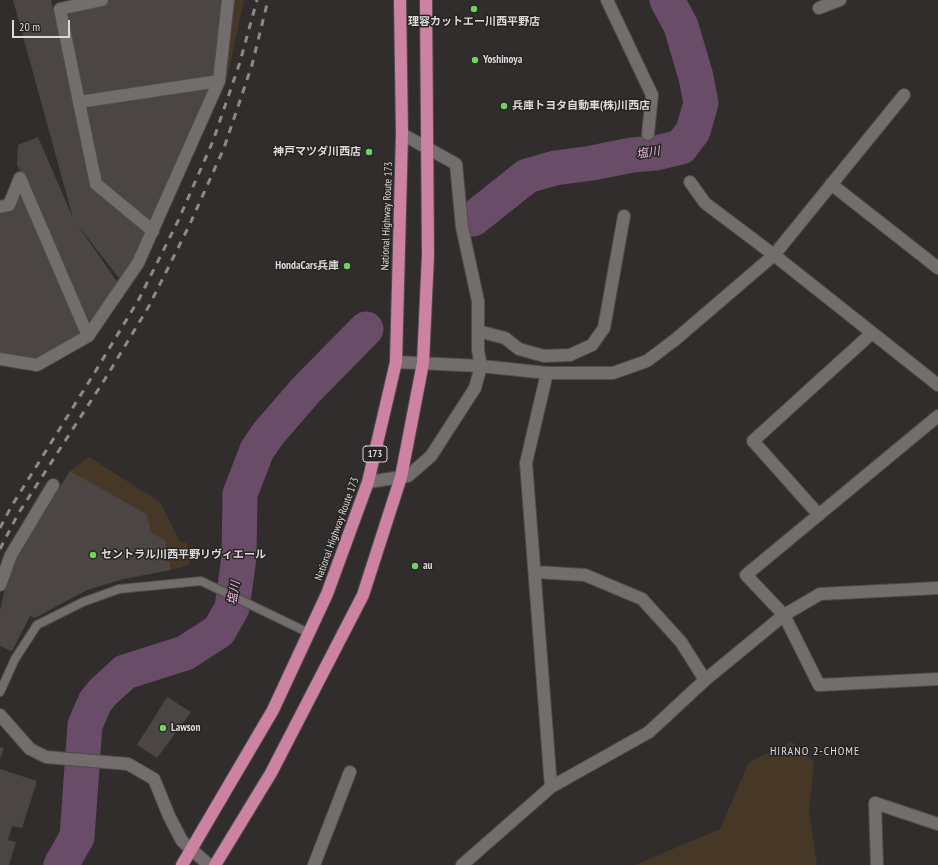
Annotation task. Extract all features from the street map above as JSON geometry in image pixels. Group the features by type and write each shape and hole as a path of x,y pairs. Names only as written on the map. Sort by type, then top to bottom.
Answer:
{"highway":[{"name":"National Highway Route 173","path":"182,865 273,710 327,594 368,482 396,362 402,134 400,0"},
{"path":"215,865 271,773 363,595 401,477 423,363 428,255 426,0"}],"street":[{"path":"102,0 60,9 96,184 153,231"},
{"path":"0,359 37,364 88,336 138,264 219,81 228,0"},
{"path":"607,0 652,95 648,134"},
{"path":"819,8 840,0"},
{"path":"79,102 219,81"},
{"path":"396,362 481,366 547,373 613,373 647,361 676,339 774,255 904,95"},
{"path":"368,482 408,476 431,456 475,388 481,366 478,350 478,301 462,227 456,164 402,134"},
{"path":"0,207 9,205 20,178 88,336"},
{"path":"690,182 705,203 774,255 938,385"},
{"path":"831,184 938,268"},
{"path":"478,331 505,338 518,349 544,356 570,355 592,345 604,328 624,216"},
{"path":"819,514 753,441 872,333"},
{"path":"547,373 526,463 551,787"},
{"path":"938,416 746,575 784,614 819,685 938,679"},
{"path":"0,585 11,555 53,485"},
{"path":"535,572 585,575 642,598 681,642 705,680"},
{"path":"462,865 551,787 649,732 705,680 784,614 820,594 938,588"},
{"path":"0,715 30,749 46,757 128,764 154,779 172,822 182,841 209,865"},
{"path":"314,865 350,772"},
{"path":"877,865 875,803 938,824"}],"lane":[{"path":"0,692 15,659 37,625 83,602 120,589 201,581 309,633"}],"shaded area":[{"path":"222,0 244,0 227,79 227,78"},
{"path":"89,457 160,502 180,542 187,543 190,565 171,570 166,541 151,532 147,514 70,471"},
{"path":"792,742 814,762 809,810 817,865 635,865 720,829 749,762"}],"building":[{"path":"13,0 51,0 79,106 218,85 150,228 122,282 77,224 120,286 93,329 17,164 18,145 38,137 73,218"},
{"path":"110,0 223,0 220,76 79,102 60,9"},
{"path":"23,185 88,336 37,365 0,359 0,207"},
{"name":"セントラル川西平野リヴィエール","path":"70,471 147,514 151,532 166,541 171,570 124,579 87,590 35,618 30,616 12,651 0,646 0,611 7,578 29,535"},
{"name":"Lawson","path":"167,697 191,712 157,758 137,745"},
{"path":"0,747 4,748 0,760"},
{"path":"0,769 37,781 22,828 12,826 8,840 16,842 9,865 0,865"}],"waterway":[{"name":"塩川","path":"473,219 527,176 555,168 592,163 632,155 656,153 681,147 693,131 701,103 696,77 681,26 667,0"},
{"name":"塩川","path":"61,865 77,837 85,725 95,702 103,692 125,672 185,653 219,631 232,608 239,557 240,494 257,450 268,434 306,390 366,329"}],"railway":[{"path":"0,528 11,507 139,299 178,221 213,141 240,62 257,0"},
{"path":"0,549 18,514 105,379 149,306 189,226 224,148 252,65 268,0"}],"place":[{"name":"理容カットエー川西平野店","path":"474,9"},
{"name":"Yoshinoya","path":"475,60"},
{"name":"兵庫トヨタ自動車(株)川西店","path":"504,106"},
{"name":"神戸マツダ川西店","path":"369,152"},
{"name":"HondaCars兵庫","path":"347,266"},
{"name":"セントラル川西平野リヴィエール","path":"93,555"},
{"name":"au","path":"415,566"},
{"name":"Lawson","path":"163,728"}],"district":[{"name":"HIRANO 2-CHOME","path":"815,752"}]}
